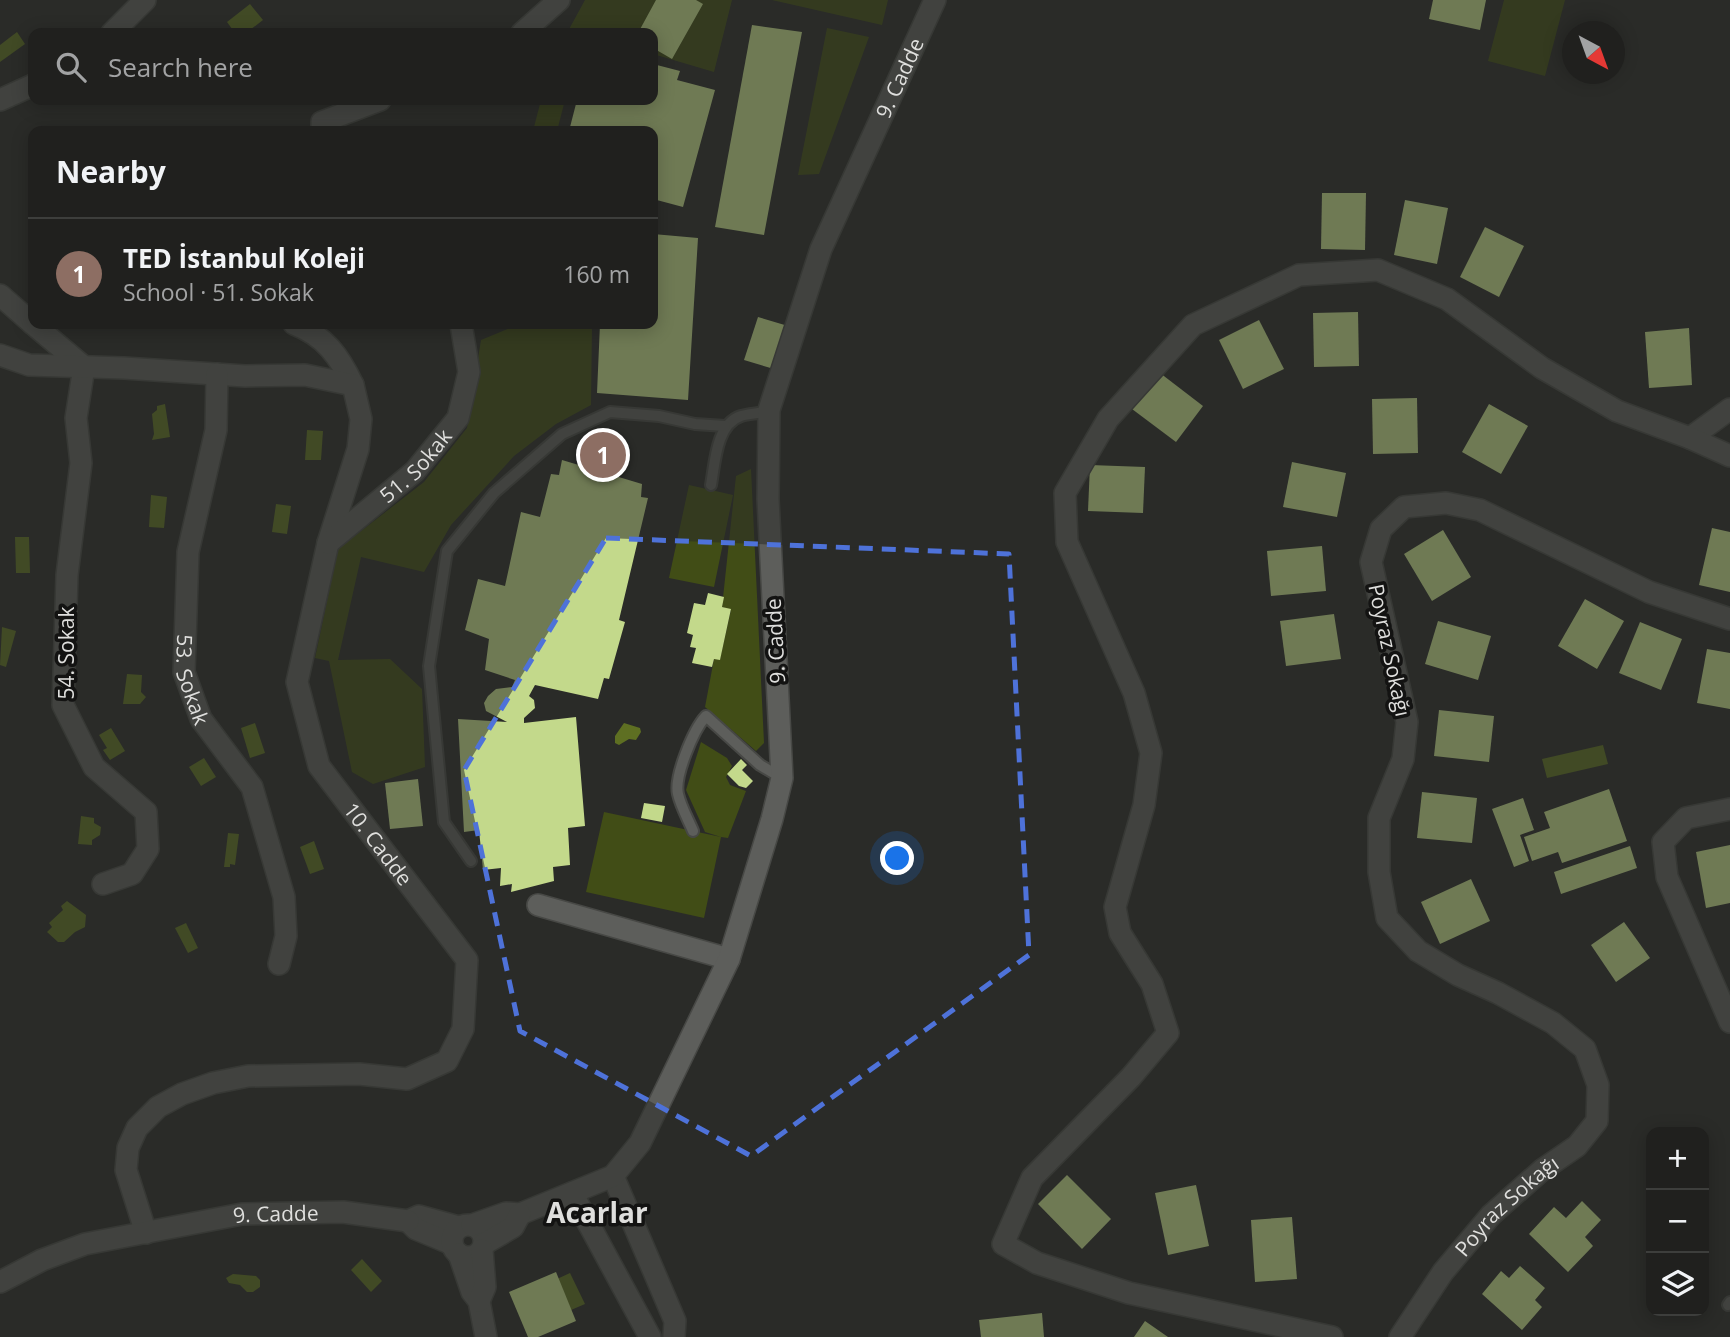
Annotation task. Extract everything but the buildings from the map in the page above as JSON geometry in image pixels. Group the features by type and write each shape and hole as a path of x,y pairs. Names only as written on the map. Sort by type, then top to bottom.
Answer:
{"street":[{"path":"117,28 145,0"},
{"path":"528,28 559,0"},
{"name":"9. Cadde","path":"520,1214 613,1176 640,1143 729,959 782,778 768,499 769,410 821,249 935,0"},
{"path":"0,100 28,87"},
{"path":"322,126 322,122 367,105"},
{"path":"1332,1337 1129,1293 1037,1263 1003,1244 1032,1178 1131,1077 1168,1033 1152,984 1120,933 1115,907 1144,805 1151,753 1134,693 1067,542 1065,494 1108,419 1193,325 1299,275 1378,270 1447,299 1542,368 1617,411 1730,456"},
{"path":"0,295 28,320"},
{"path":"39,329 84,367"},
{"name":"10. Cadde","path":"146,1233 126,1170 128,1148 137,1128 158,1107 182,1094 213,1083 248,1076 359,1074 407,1079 447,1061 463,1029 467,960 319,766 297,682 328,543 358,449 361,419 353,385 340,359 307,329"},
{"name":"51. Sokak","path":"328,543 415,471 458,418 469,372 462,329"},
{"path":"0,355 29,365 245,376 305,375 353,385"},
{"name":"54. Sokak","path":"84,367 76,418 81,463 67,575 63,705 93,767 146,812 149,849 132,874 103,884"},
{"name":"53. Sokak","path":"218,374 216,430 188,552 184,672 201,719 252,787 284,897 286,936 279,964"},
{"path":"1690,438 1730,409"},
{"name":"Poyraz Sokağı","path":"1400,1337 1443,1272 1491,1215 1542,1170 1577,1146 1597,1121 1598,1085 1585,1049 1553,1023 1458,975 1418,951 1387,918 1378,872 1379,818 1403,759 1407,722 1371,562 1381,528 1404,507 1446,503 1480,510 1649,592 1730,619"},
{"path":"1730,808 1686,818 1663,842 1667,877 1730,1022"},
{"path":"538,905 729,959"},
{"path":"613,1176 675,1321 674,1337"},
{"path":"572,1193 650,1337"},
{"name":"9. Cadde","path":"146,1233 242,1214 343,1212 408,1221 419,1216 461,1237"},
{"path":"506,1213 520,1214 513,1227 471,1257 461,1237 506,1213"},
{"path":"0,1282 85,1244 146,1233"},
{"path":"461,1237 472,1292 480,1301"},
{"path":"483,1247 485,1287 480,1301 486,1337"}],"lane":[{"path":"471,861 444,822 429,666 447,551 494,493 562,434 610,412 725,426 740,416 769,410"},
{"path":"711,485 725,426"},
{"path":"693,831 677,792 688,744 696,726 706,716 760,765 782,778"}],"highlighted area":[{"path":"606,538 1009,554 1029,955 751,1156 520,1031 464,770"}],"shaded area":[{"path":"585,0 732,0 714,72 658,55 658,28 570,28"},
{"path":"772,0 888,0 882,25"},
{"path":"1504,0 1565,0 1545,76 1488,61"},
{"path":"250,4 263,20 253,28 231,28 227,22"},
{"path":"827,28 869,37 819,174 798,175"},
{"path":"17,32 25,44 0,62 0,45"},
{"path":"540,105 564,105 558,126 534,126"},
{"path":"508,329 592,329 591,405 556,424 514,456 451,525 424,572 361,557 338,660 390,659 422,689 425,767 373,784 352,772 329,661 315,658 338,549 424,482 467,428 481,340"},
{"path":"165,404 170,437 152,440 152,414 157,410 157,406"},
{"path":"307,430 323,431 321,460 305,460"},
{"path":"751,469 764,743 756,751 705,707 714,659 720,659 731,610 722,607 736,476"},
{"path":"689,485 733,495 714,587 669,578"},
{"path":"151,495 167,497 164,528 149,527"},
{"path":"276,504 291,506 287,534 272,532"},
{"path":"15,537 29,537 30,573 16,573"},
{"path":"2,627 16,631 6,667 0,665"},
{"path":"127,674 142,675 141,692 146,697 140,704 123,704"},
{"path":"255,723 265,753 250,758 241,728"},
{"path":"624,723 640,728 641,732 636,740 629,739 619,745 615,743 615,736"},
{"path":"111,728 125,751 110,760 103,750 107,748 99,735"},
{"path":"701,742 727,758 732,766 726,777 730,785 746,791 728,838 705,832 686,790"},
{"path":"1603,745 1608,764 1547,778 1542,759"},
{"path":"204,758 216,777 201,786 189,767"},
{"path":"604,812 721,837 704,918 586,892"},
{"path":"81,816 94,818 94,823 101,827 100,835 92,840 92,845 78,844"},
{"path":"228,833 239,834 235,865 224,867"},
{"path":"314,841 324,869 310,874 300,847"},
{"path":"67,901 86,915 85,927 64,942 58,942 47,932 52,927 49,923 63,910 61,906"},
{"path":"186,923 198,948 188,953 175,928"},
{"path":"362,1259 382,1281 371,1292 351,1270"},
{"path":"570,1273 585,1304 571,1310 557,1279"},
{"path":"233,1274 256,1276 260,1280 260,1287 253,1292 247,1292 240,1285 229,1283 226,1278"}],"place":[{"name":"TED İstanbul Koleji","path":"603,455"}],"district":[{"name":"Acarlar","path":"597,1212"}]}
